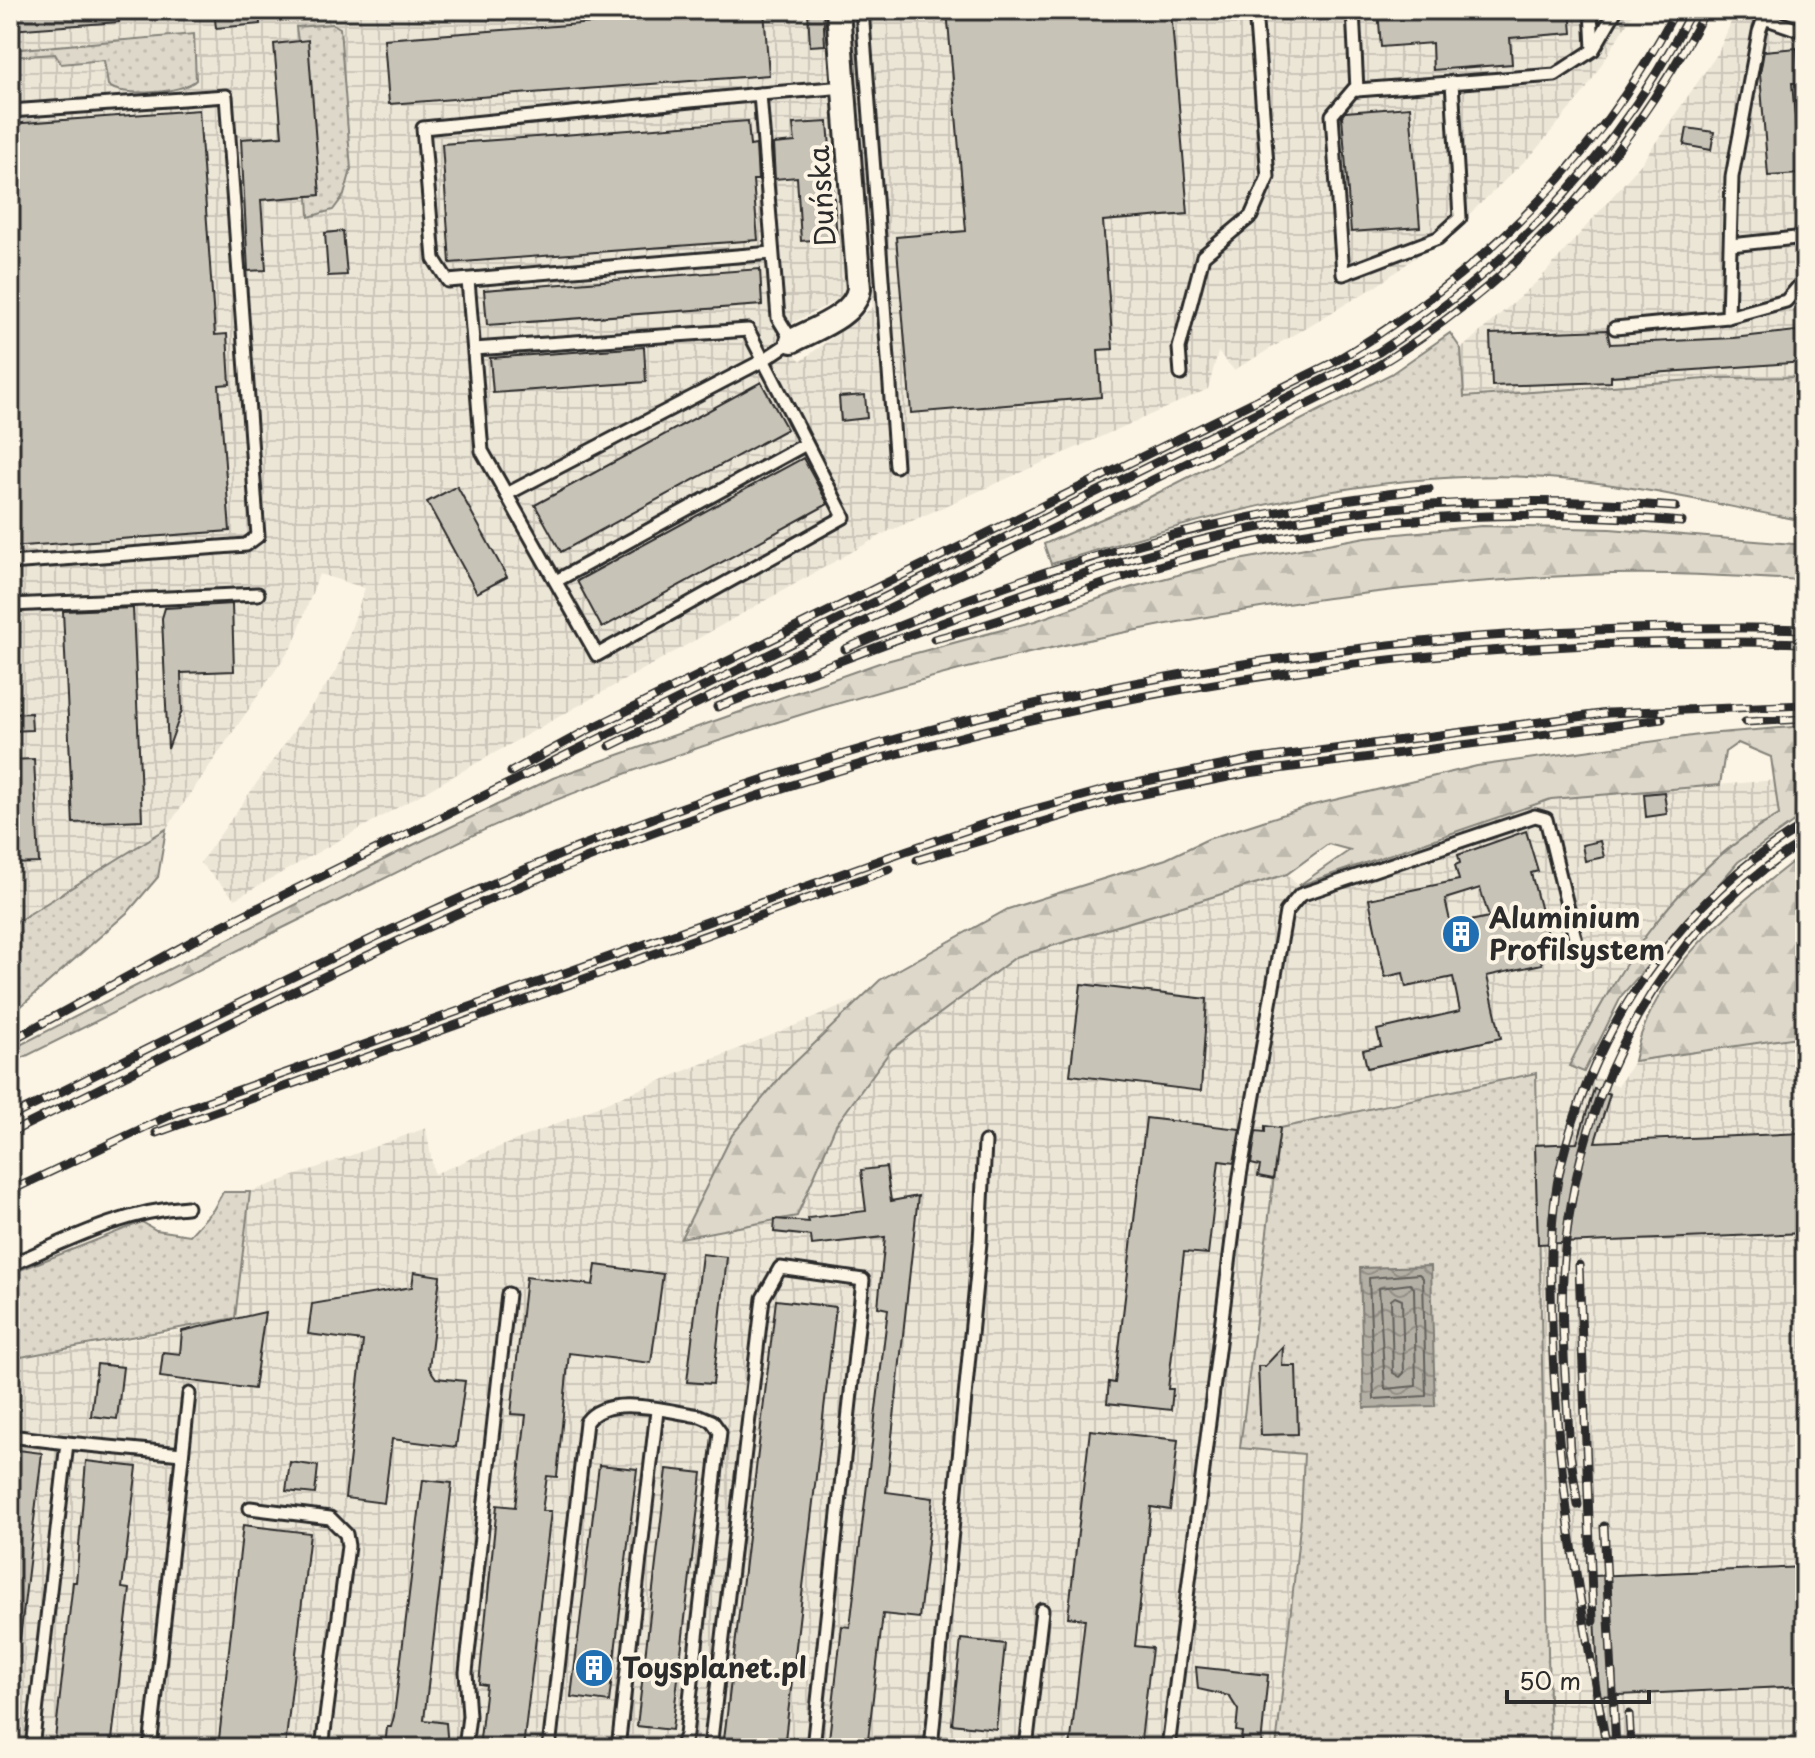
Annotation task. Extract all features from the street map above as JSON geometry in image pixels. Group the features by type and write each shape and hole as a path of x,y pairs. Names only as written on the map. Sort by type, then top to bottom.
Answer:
{"street":[{"name":"Duńska","path":"792,341 847,311 858,300 838,10"}],"lane":[{"path":"862,10 896,466"},
{"path":"1181,374 1179,348 1203,256 1251,216 1268,177 1255,10"},
{"path":"1353,10 1357,90"},
{"path":"1591,10 1593,50"},
{"path":"1452,82 1460,218 1438,238 1343,274 1332,115 1354,89 1357,90 1452,82 1555,75 1593,50 1616,10"},
{"path":"1728,317 1732,177 1764,18 1805,32"},
{"path":"772,253 448,281 434,259 423,128 845,87"},
{"path":"507,494 762,361 792,341 778,318 760,94"},
{"path":"10,111 226,96 258,536 246,545 10,563"},
{"path":"1731,245 1805,237"},
{"path":"1615,328 1728,317 1786,301 1805,279"},
{"path":"468,280 482,451 597,655 844,517 748,330 474,349"},
{"path":"556,581 806,444"},
{"path":"10,605 258,594"},
{"path":"1168,1748 1240,1176 1286,912 1291,902 1300,895 1535,816 1546,819 1577,946"},
{"path":"931,1748 979,1258 985,1142"},
{"path":"10,1265 103,1224 149,1209 187,1207"},
{"path":"710,1748 763,1298 780,1268 863,1280 813,1748"},
{"path":"465,1748 469,1716 466,1672 508,1294"},
{"path":"150,1748 189,1394"},
{"path":"549,1748 586,1422 593,1413 617,1406 700,1416 712,1421 720,1432 686,1735 681,1748"},
{"path":"618,1748 657,1411"},
{"path":"10,1436 182,1454"},
{"path":"32,1748 67,1443"},
{"path":"250,1508 330,1518 346,1534 348,1546 322,1748"},
{"path":"1026,1748 1042,1610"}],"shaded area":[{"path":"10,10 829,10 851,293 775,332 801,361 873,307 851,10 1635,10 1585,91 1534,152 1454,229 1378,285 1234,370 1218,352 1208,389 887,532 235,899 200,863 337,670 365,588 319,574 293,645 166,829 10,926"},
{"path":"1736,10 1805,10 1805,376 1726,377 1463,397 1461,349 1540,279 1640,165 1718,53"},
{"path":"1776,780 1779,815 1732,844 1694,878 1647,933 1620,970 1569,1066 1618,1086 1634,1061 1805,1036 1805,1748 1550,1748 1536,1073 1280,1128 1240,1448 1304,1453 1301,1517 1276,1748 10,1748 10,1360 235,1321 250,1192 426,1128 434,1174 862,998 783,1074 732,1135 682,1237 797,1216 836,1125 891,1050 941,1004 1016,957 1287,874 1298,886 1551,799"}],"green space":[{"path":"333,24 340,28 351,170 344,195 333,210 309,217 308,196 320,195 296,27"},
{"path":"194,34 196,80 166,91 138,93 115,89 108,85 104,60 61,64 55,54 10,57 10,50"},
{"path":"1450,333 1461,349 1464,397 1719,378 1805,377 1805,521 1602,483 1506,476 1439,478 1374,485 1243,510 1051,564 1044,544 1138,503 1391,374"},
{"path":"1482,526 1610,529 1805,545 1805,580 1696,575 1587,575 1454,584 1320,599 1186,620 921,680 663,760 517,816 329,905 10,1064 10,1050 413,845 553,778 879,663 1035,621 1129,588 1222,563 1366,537"},
{"path":"1805,726 1805,814 1738,862 1622,995 1584,1072 1569,1066 1608,992 1655,924 1711,863 1743,837 1779,815 1771,757 1738,743 1725,752 1720,785 1551,799 1298,886 1350,850 1328,844 1287,874 1016,957 891,1050 836,1125 797,1216 681,1238 732,1135 783,1074 880,980 1008,909 1166,859 1208,839 1309,806 1477,766 1706,734"},
{"path":"166,829 158,877 129,911 10,1016 10,926"},
{"path":"1805,852 1805,1036 1634,1061 1658,997 1700,942 1751,895"},
{"path":"1536,1073 1550,1748 1276,1748 1301,1517 1304,1454 1240,1448 1280,1128"},
{"path":"223,1192 250,1192 235,1318 10,1359 10,1274 142,1222 156,1230 190,1235 213,1210"}],"water":[{"path":"1431,1266 1435,1406 1364,1408 1360,1268"}],"building":[{"path":"10,10 119,10 119,22 10,30"},
{"path":"214,10 259,10 260,24 216,28"},
{"path":"764,10 769,75 389,104 384,39"},
{"path":"808,10 823,10 825,45 810,46"},
{"path":"947,10 1171,10 1188,214 1103,221 1113,349 1098,350 1101,397 911,413 896,237 966,231"},
{"path":"1378,10 1570,10 1572,33 1510,38 1512,64 1433,70 1432,43 1381,47"},
{"path":"308,40 320,195 261,200 266,270 248,271 241,139 282,136 274,44"},
{"path":"1797,48 1799,83 1792,83 1800,174 1768,176 1760,74 1764,51"},
{"path":"1410,107 1420,227 1351,232 1342,116 1345,112"},
{"path":"199,110 215,335 227,334 230,384 219,385 230,531 10,547 10,124"},
{"path":"748,121 750,146 756,145 758,180 753,180 758,240 450,263 442,144"},
{"path":"828,122 837,238 801,241 797,177 775,179 773,144 795,142 793,124"},
{"path":"1687,128 1714,132 1711,150 1684,145"},
{"path":"343,231 347,275 328,276 325,233"},
{"path":"760,269 762,305 487,325 484,290"},
{"path":"1607,330 1610,344 1733,338 1805,330 1805,362 1611,376 1611,382 1492,386 1490,334"},
{"path":"644,347 646,382 493,393 490,358"},
{"path":"761,382 787,429 561,552 535,505"},
{"path":"865,395 867,418 841,421 839,397"},
{"path":"803,458 828,504 602,628 577,581"},
{"path":"457,486 507,577 477,593 427,502"},
{"path":"232,604 234,671 181,673 182,710 168,749 162,618 165,608"},
{"path":"133,608 142,820 73,823 63,611"},
{"path":"31,713 32,730 10,731 10,714"},
{"path":"34,759 39,863 10,864 10,760"},
{"path":"1664,792 1667,814 1646,817 1644,794"},
{"path":"1526,831 1538,871 1531,873 1549,942 1537,945 1542,964 1487,976 1501,1038 1367,1068 1363,1050 1381,1046 1377,1030 1460,1011 1453,977 1406,987 1403,973 1385,977 1369,899 1459,880 1455,865 1460,863 1458,855","holes":["1480,888 1489,917 1451,925 1445,899"]},
{"path":"1600,841 1604,857 1585,861 1582,845"},
{"path":"1081,984 1207,999 1201,1091 1070,1075"},
{"path":"1594,1089 1610,1094 1595,1142 1805,1133 1805,1233 1538,1244 1535,1145 1577,1143"},
{"path":"1146,1118 1240,1129 1234,1163 1219,1161 1208,1254 1184,1252 1168,1389 1173,1389 1171,1410 1107,1403 1109,1382 1115,1383"},
{"path":"1265,1126 1280,1128 1273,1179 1258,1176 1260,1166 1251,1164 1256,1131 1265,1132"},
{"path":"886,1167 891,1201 918,1196 886,1492 933,1498 919,1618 883,1614 867,1748 828,1748 842,1626 850,1627 888,1309 878,1307 885,1237 812,1245 811,1236 774,1232 775,1219 809,1222 808,1218 866,1211 861,1170"},
{"path":"702,1254 727,1257 713,1384 687,1382"},
{"path":"596,1265 663,1274 651,1363 569,1353 557,1477 547,1476 542,1511 551,1511 523,1748 479,1748 486,1685 479,1684 497,1505 515,1507 526,1415 511,1414 526,1277 593,1285"},
{"path":"414,1272 440,1276 429,1368 436,1378 465,1381 456,1447 392,1439 384,1503 345,1498 363,1341 308,1334 312,1304 412,1287"},
{"path":"776,1300 836,1307 784,1748 723,1748"},
{"path":"265,1312 254,1389 160,1377 163,1352 180,1354 182,1331"},
{"path":"1283,1347 1282,1366 1296,1366 1298,1434 1261,1435 1258,1366 1265,1366"},
{"path":"97,1364 123,1367 117,1419 91,1416"},
{"path":"1090,1430 1178,1440 1170,1510 1151,1507 1135,1646 1152,1648 1140,1748 1070,1748 1085,1619 1068,1617"},
{"path":"10,1449 42,1453 20,1639 10,1638"},
{"path":"86,1461 137,1467 122,1588 130,1589 111,1748 54,1748 73,1582 76,1582"},
{"path":"290,1462 318,1466 315,1494 286,1491"},
{"path":"599,1465 637,1469 609,1702 571,1697"},
{"path":"667,1469 702,1473 672,1730 637,1726"},
{"path":"423,1480 452,1483 424,1720 446,1723 448,1748 385,1748 387,1727 391,1727 394,1716"},
{"path":"243,1525 310,1533 285,1748 218,1748"},
{"path":"1805,1567 1805,1686 1599,1696 1593,1576"},
{"path":"961,1639 1005,1644 996,1729 952,1724"},
{"path":"1196,1667 1268,1675 1261,1745 1241,1742 1242,1732 1236,1731 1238,1710 1229,1696 1198,1689"}],"railway":[{"path":"511,772 586,731 1332,363 1386,329 1437,293 1484,254 1571,166 1609,117 1676,10"},
{"path":"10,1041 209,932 1379,352 1474,282 1558,202 1631,111 1692,10"},
{"path":"610,746 1342,387 1401,351 1506,271 1596,178 1672,70 1706,10"},
{"path":"845,649 987,592 1131,546 1278,512 1429,489"},
{"path":"717,707 963,615 1089,572 1151,553 1271,525 1329,515 1444,504 1560,502 1676,507"},
{"path":"934,639 1176,561 1301,534 1364,525 1491,516 1555,515 1682,522"},
{"path":"10,1117 290,978 502,879 721,793 871,746 1024,706 1178,675 1334,651 1490,636 1647,628 1805,629"},
{"path":"10,1133 294,991 510,891 730,805 879,759 1030,720 1183,689 1337,666 1492,651 1648,643 1805,643"},
{"path":"10,1191 177,1112 908,850 1002,818 1112,788 1250,760 1608,713 1805,705"},
{"path":"917,860 1118,799 1248,773 1662,719"},
{"path":"1745,722 1805,719"},
{"path":"1607,1748 1579,1589 1558,1430 1551,1263 1554,1204 1561,1165 1587,1083 1611,1031 1658,958 1724,884 1763,852 1805,825"},
{"path":"1570,1454 1563,1274 1574,1188 1589,1128 1611,1071 1638,1016 1671,965 1710,918 1755,877 1805,841"},
{"path":"156,1133 890,869"},
{"path":"1579,1265 1593,1621"},
{"path":"1569,1446 1578,1505"},
{"path":"1604,1526 1616,1748"},
{"path":"1629,1714 1631,1748"}],"place":[{"name":"Aluminium Profilsystem","path":"1461,934"},
{"name":"Toysplanet.pl","path":"594,1668"}]}
